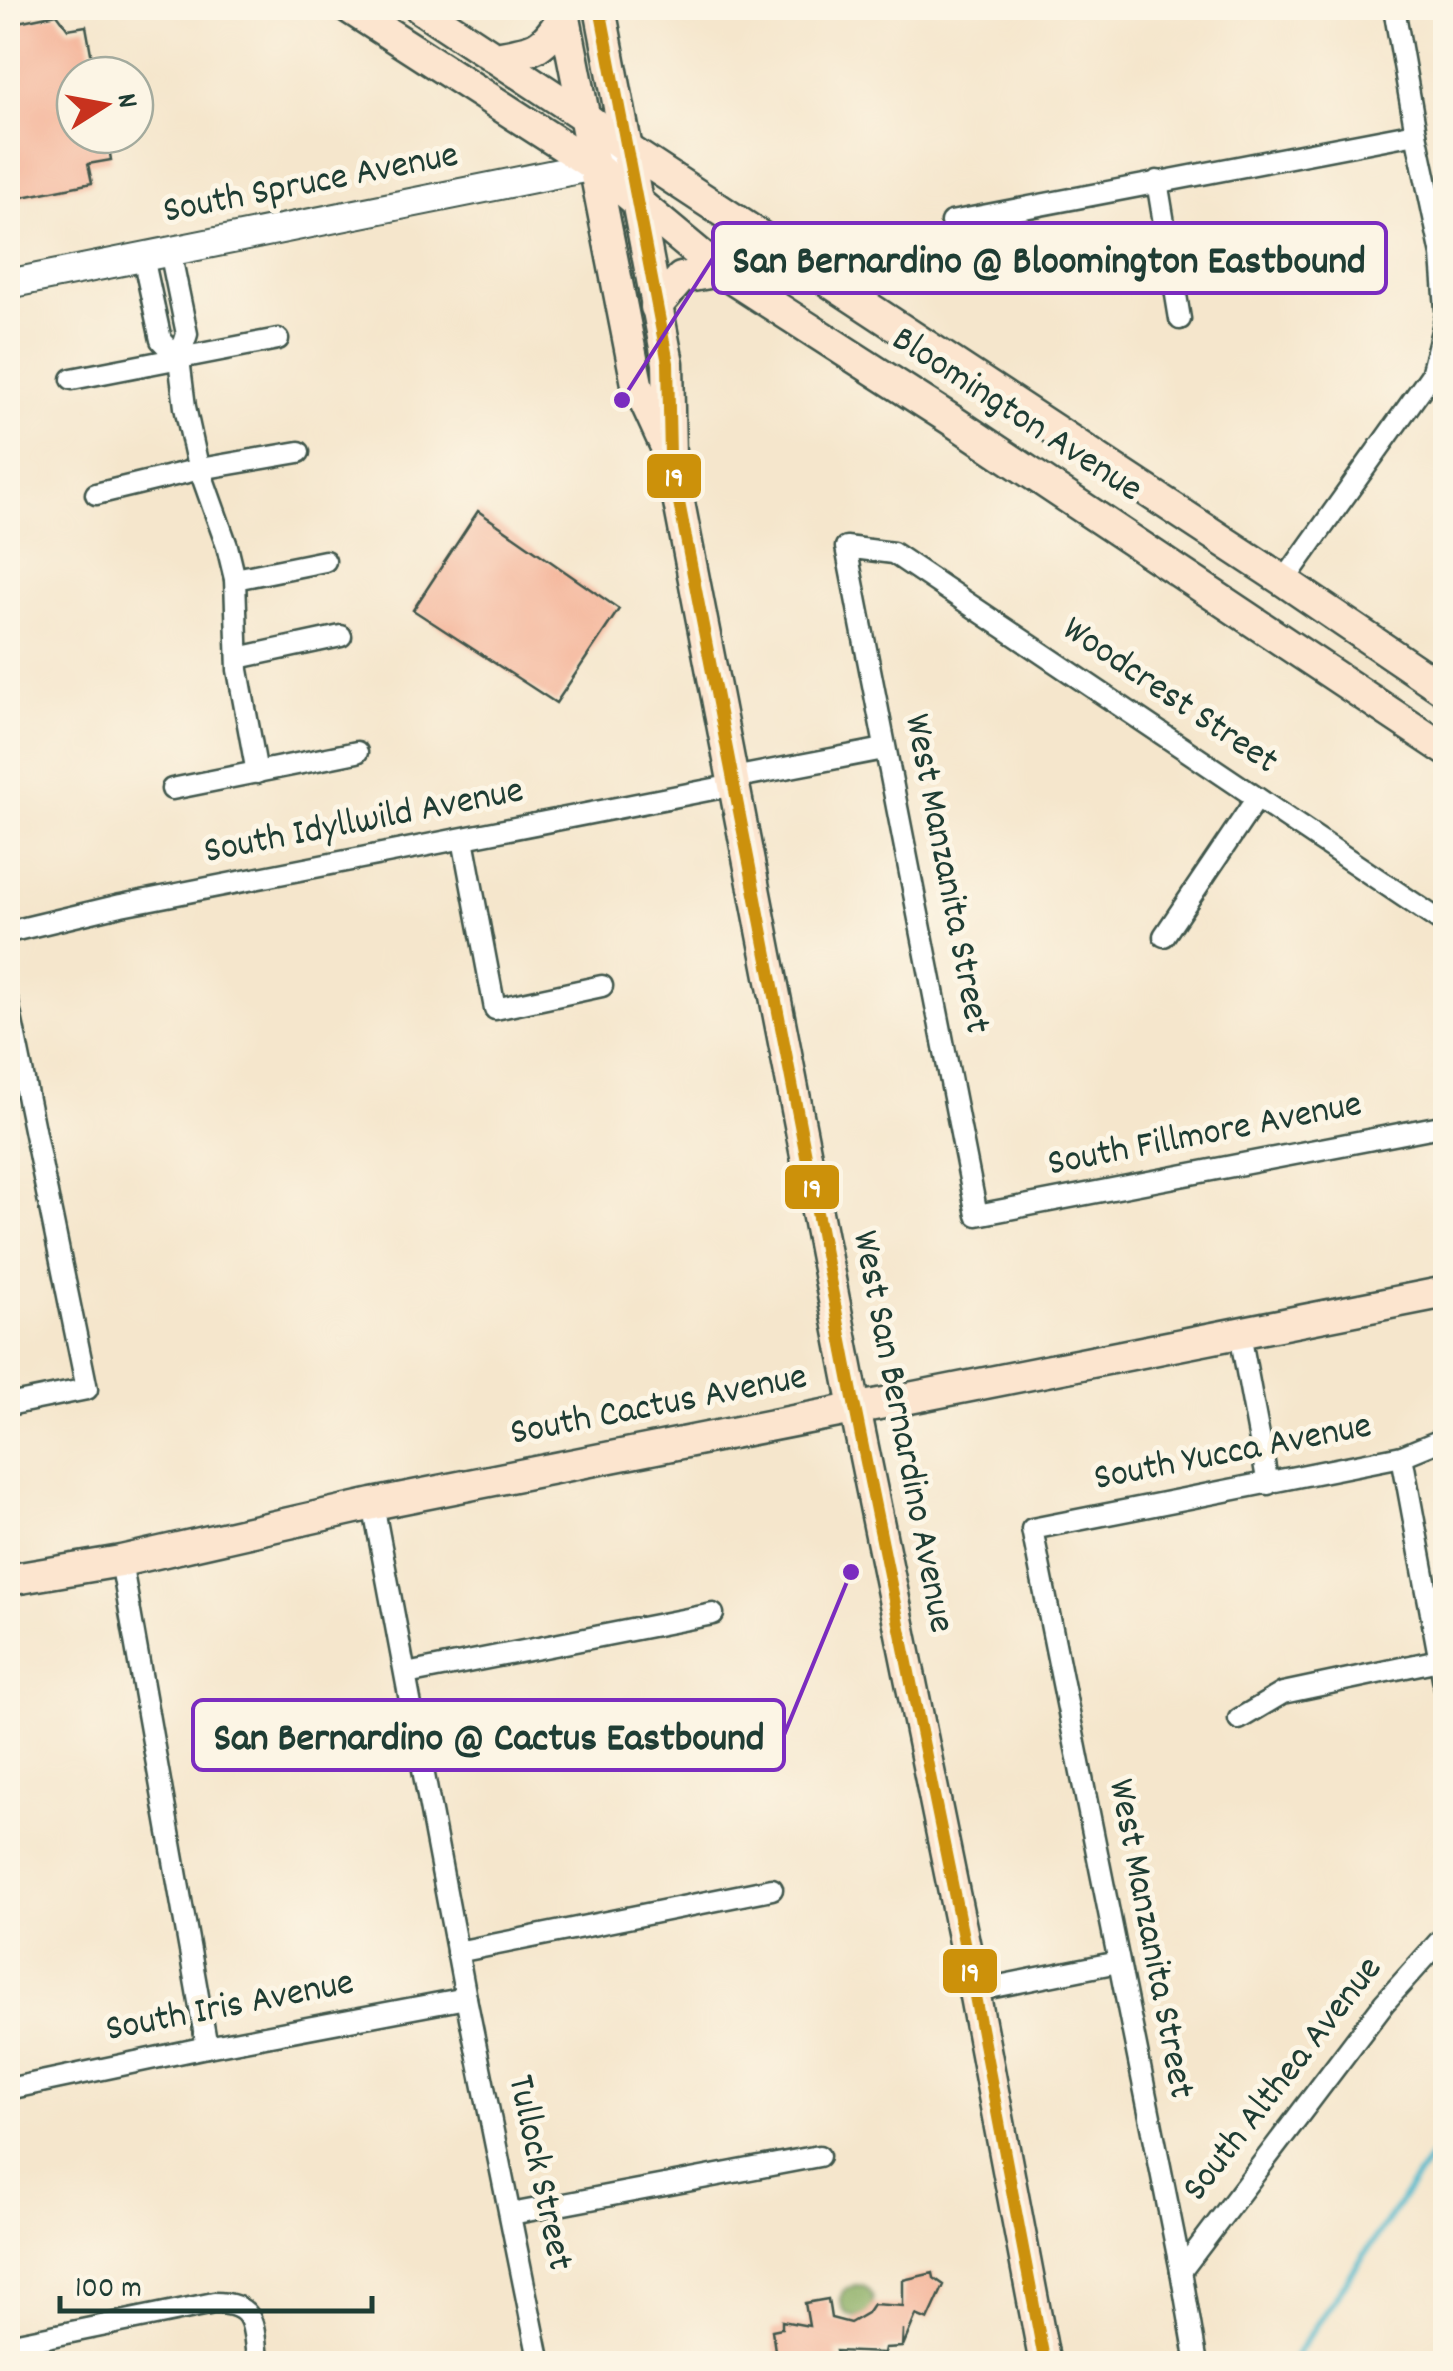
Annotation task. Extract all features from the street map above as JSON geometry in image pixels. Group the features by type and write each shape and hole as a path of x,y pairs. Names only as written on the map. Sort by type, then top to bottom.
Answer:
{"main road":[{"name":"Bloomington Avenue","path":"348,8 594,166 720,270 1446,750"},
{"name":"Bloomington Avenue","path":"420,8 1446,691"},
{"name":"West San Bernardino Avenue","path":"600,8 668,363 670,456 1045,2364"},
{"name":"West San Bernardino Avenue","path":"564,11 637,384 670,456"},
{"path":"495,57 530,51 544,43 564,11"},
{"path":"656,307 681,278 720,270"},
{"name":"South Cactus Avenue","path":"8,1580 121,1561 373,1504 1446,1292"}],"street":[{"path":"1284,581 1432,375 1446,312 1444,255 1416,134 1397,8"},
{"path":"952,222 1416,134"},
{"name":"South Spruce Avenue","path":"8,284 594,166 626,148"},
{"path":"1157,182 1180,319"},
{"path":"156,254 187,334 179,359 186,407 200,469 235,579 238,658 256,773"},
{"path":"72,379 278,339"},
{"path":"96,494 200,469 299,452"},
{"name":"West Manzanita Street","path":"846,547 977,1215"},
{"name":"Woodcrest Street","path":"846,547 893,554 1446,925"},
{"path":"235,579 325,561"},
{"path":"238,658 341,636"},
{"name":"South Idyllwild Avenue","path":"8,932 121,905 463,839 884,749"},
{"path":"172,790 357,752"},
{"path":"1164,936 1257,798"},
{"path":"463,839 495,1009 602,986"},
{"path":"8,1002 87,1389 8,1405"},
{"name":"South Fillmore Avenue","path":"977,1215 1446,1126"},
{"path":"1240,1334 1268,1484"},
{"name":"South Yucca Avenue","path":"1032,1529 1402,1456 1446,1438"},
{"path":"1402,1456 1446,1694"},
{"path":"373,1504 406,1674 713,1614"},
{"name":"West Manzanita Street","path":"1032,1529 1197,2364"},
{"path":"121,1561 207,2048"},
{"path":"1239,1719 1283,1693 1439,1660"},
{"name":"Tullock Street","path":"406,1674 540,2364"},
{"path":"458,1952 772,1889"},
{"name":"South Althea Avenue","path":"1181,2271 1384,2003 1446,1934"},
{"path":"974,1991 1118,1962"},
{"name":"South Iris Avenue","path":"8,2089 466,1998"},
{"path":"511,2214 819,2156"},
{"path":"8,2345 226,2302 247,2314 255,2328 258,2364"}],"green space":[{"path":"857,2285 868,2290 873,2301 868,2312 857,2317 846,2312 841,2301 846,2290"}],"building":[{"path":"57,14 68,29 86,26 91,55 55,55 55,155 110,155 111,160 88,164 92,183 8,200 8,24"},
{"path":"478,511 619,609 556,703 413,610"},
{"path":"933,2273 944,2285 928,2320 916,2315 903,2346 903,2329 902,2347 885,2348 884,2353 836,2351 839,2364 777,2364 772,2330 782,2328 782,2321 809,2326 805,2303 828,2299 831,2318 850,2323 867,2313 873,2304 903,2306 903,2280"}],"waterway":[{"path":"1290,2364 1446,2140"}],"transit line":[{"name":"19","path":"600,8 668,363 670,456 1045,2364"}],"place":[{"name":"San Bernardino @ Bloomington Eastbound","path":"622,400"},
{"name":"San Bernardino @ Cactus Eastbound","path":"851,1572"}]}
